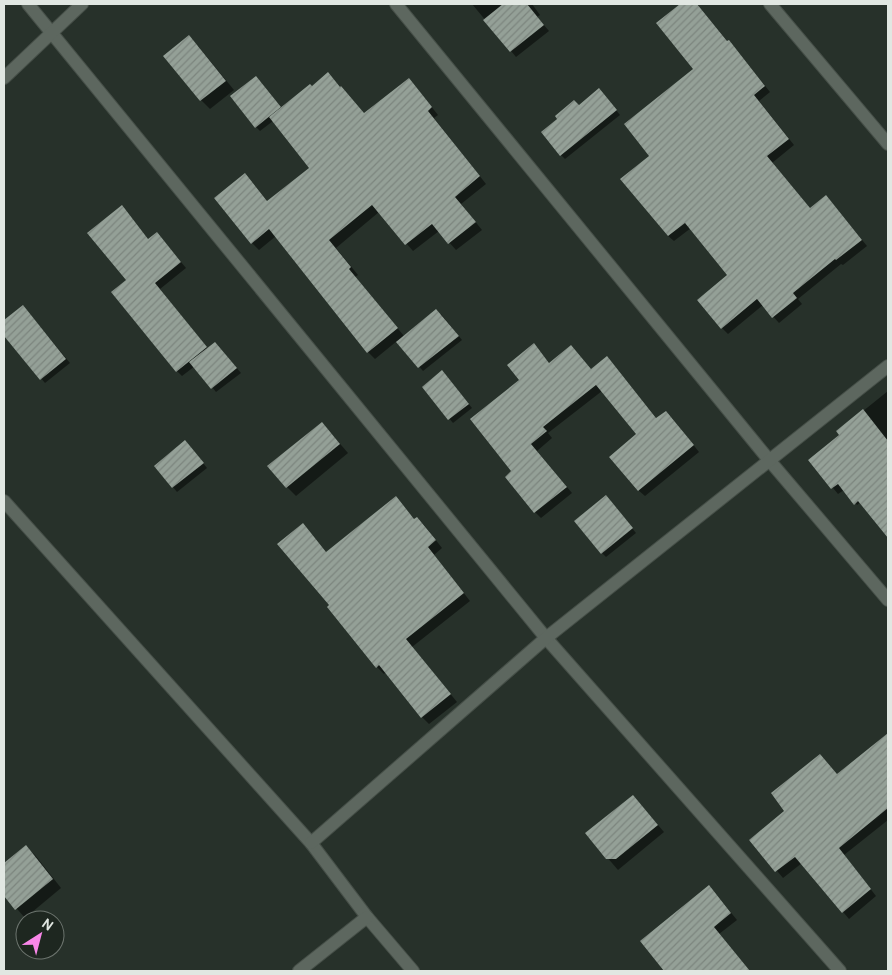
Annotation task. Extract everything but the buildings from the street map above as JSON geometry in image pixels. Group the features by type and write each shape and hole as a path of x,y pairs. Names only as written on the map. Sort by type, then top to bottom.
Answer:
{"street":[{"path":"28,4 546,638 840,971"},
{"path":"4,78 82,4"},
{"path":"396,4 770,460 888,600"},
{"path":"770,4 888,144"},
{"path":"310,843 546,638 888,366"},
{"path":"4,501 310,843 367,917 412,971"},
{"path":"299,971 367,917"}]}
